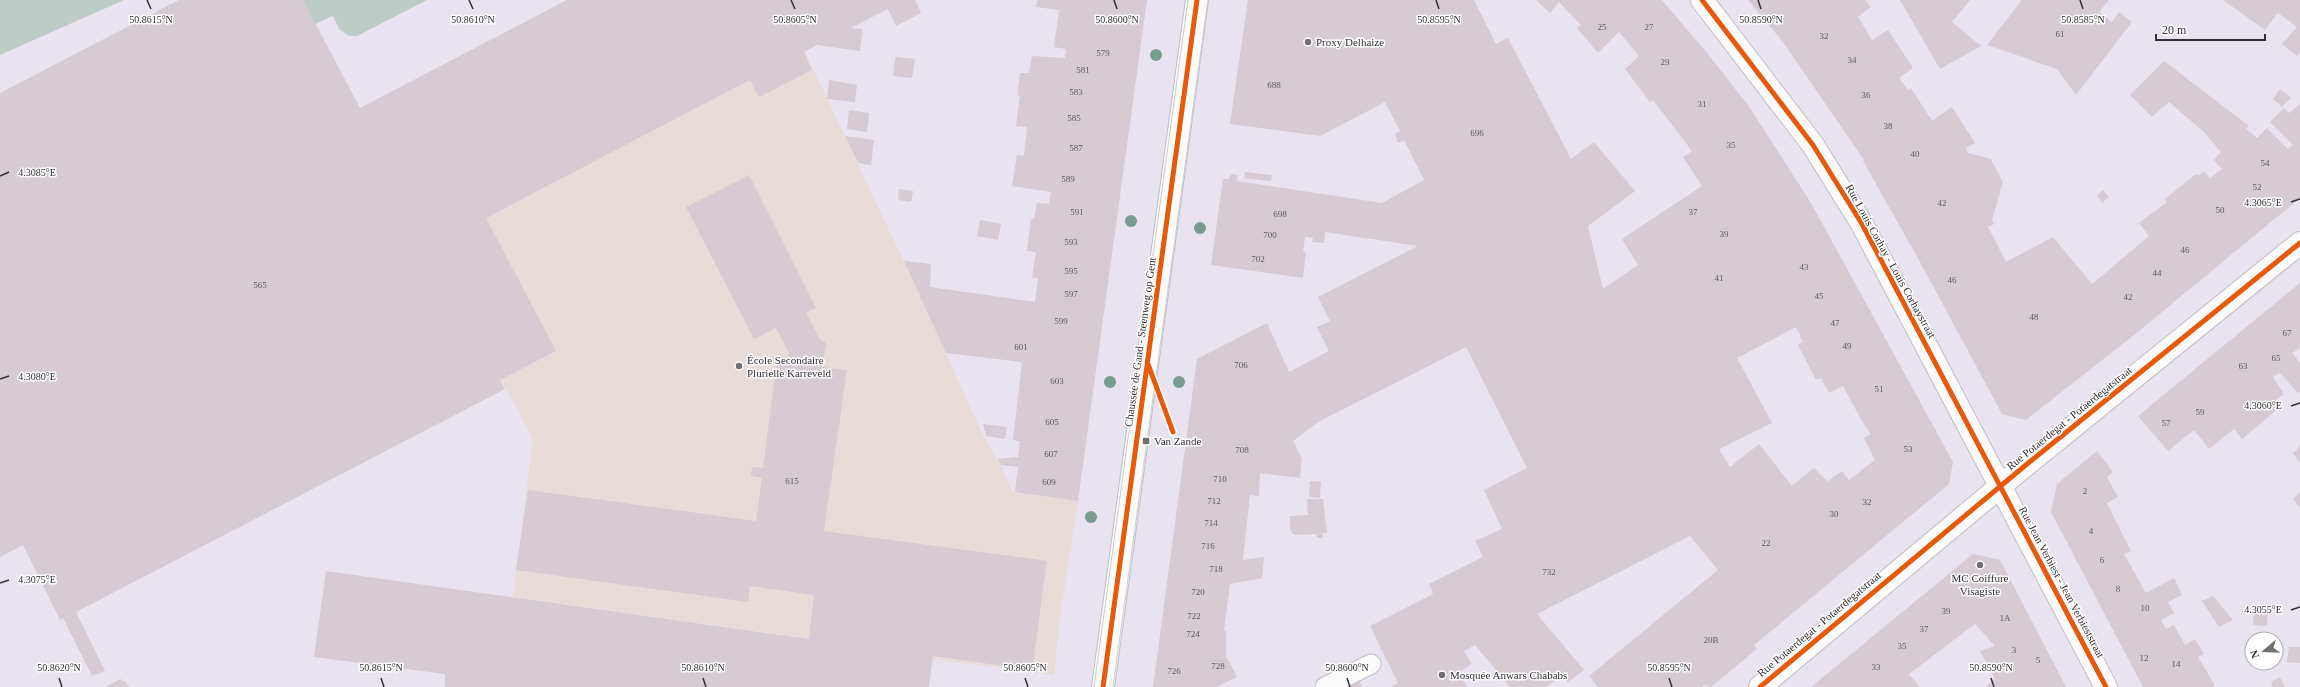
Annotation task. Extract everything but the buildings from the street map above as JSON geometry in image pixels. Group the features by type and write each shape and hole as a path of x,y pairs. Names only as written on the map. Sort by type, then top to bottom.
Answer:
{"street":[{"name":"Chaussée de Gand - Steenweg op Gent","path":"1102,687 1197,0"},
{"name":"Rue Louis Corhay - Louis Corhaystraat","path":"1702,0 1790,114 1838,184 1862,224 2001,486"},
{"name":"Rue Potaerdegat - Potaerdegatstraat","path":"1760,687 2001,486 2300,243"},
{"name":"Rue Jean Verbiest - Jean Verbieststraat","path":"2001,486 2106,687"}],"lane":[{"path":"1325,687 1371,664"}],"shaded area":[{"path":"0,0 124,0 0,55"},
{"path":"302,0 427,0 357,36 349,36 339,29 333,16 315,24"},
{"name":"École Secondaire Plurielle Karreveld","path":"805,52 915,285 984,437 998,459 1013,492 1078,501 1060,617 1054,675 933,659 933,656 513,597 533,440 501,379 486,218"}],"tram line":[{"path":"1094,687 1188,0"},
{"path":"1113,687 1208,0"}],"cycle path":[{"path":"1103,687 1197,0"},
{"path":"1702,0 1813,145 1862,224 2106,687"},
{"path":"1760,687 2027,464 2300,243"},
{"path":"1148,364 1173,432"}],"place":[{"name":"Proxy Delhaize","path":"1308,42"},
{"name":"École Secondaire Plurielle Karreveld","path":"739,366"},
{"name":"Van Zande","path":"1146,441"},
{"name":"MC Coiffure Visagiste","path":"1980,565"},
{"name":"Mosquée Anwars Chababs","path":"1442,675"}]}
